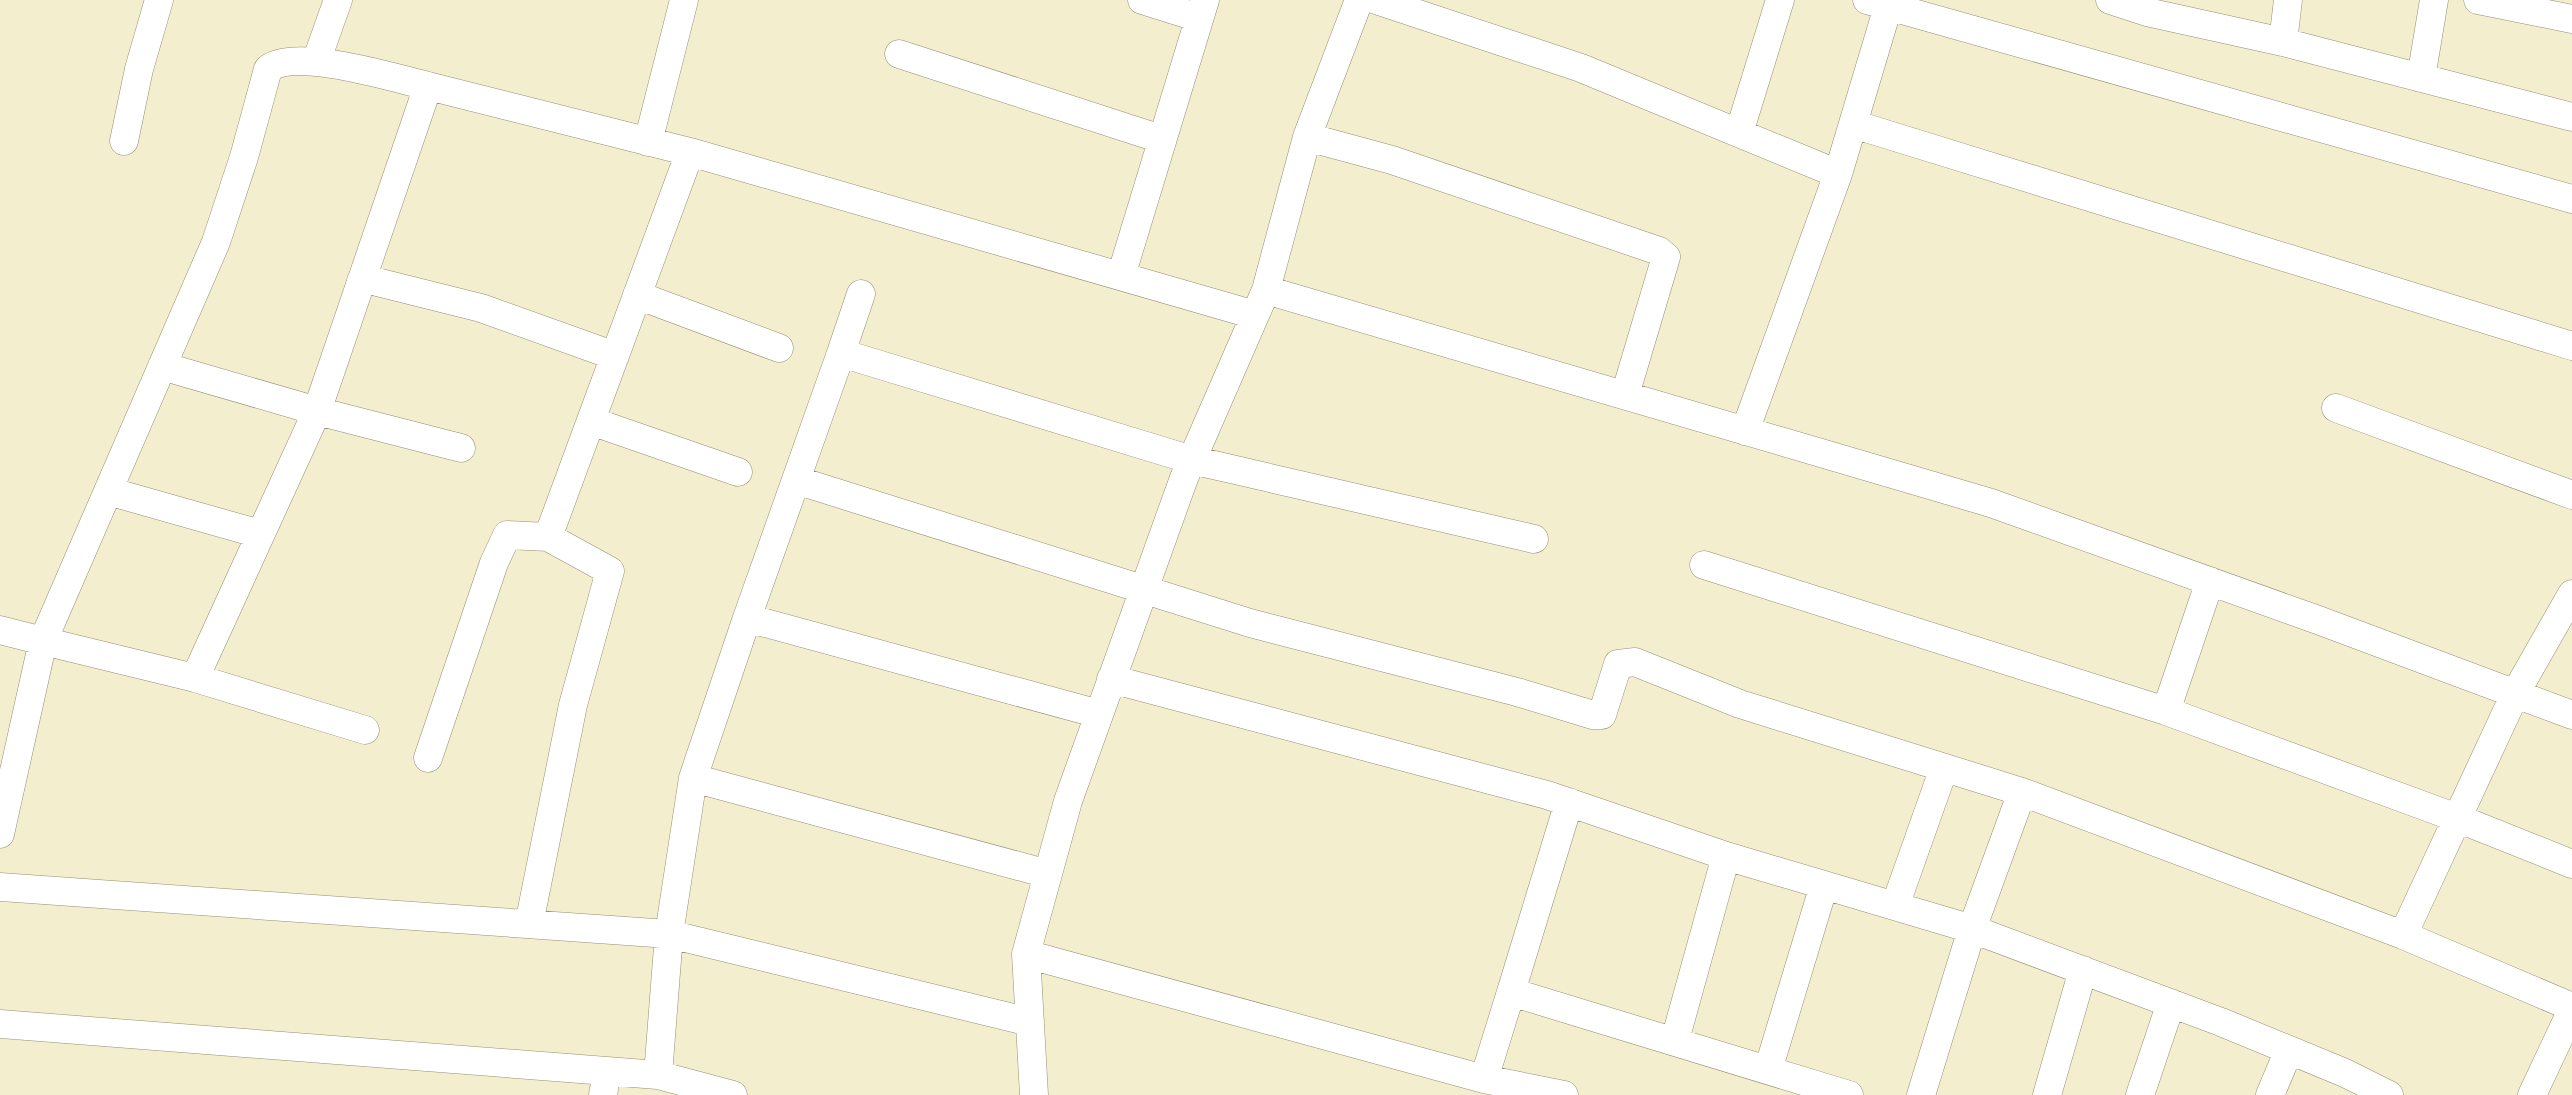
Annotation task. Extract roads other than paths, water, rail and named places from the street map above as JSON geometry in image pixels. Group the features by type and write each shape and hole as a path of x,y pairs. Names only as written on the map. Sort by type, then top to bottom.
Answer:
{"street":[{"path":"124,141 139,69 159,0"},
{"path":"316,62 338,0"},
{"path":"648,142 684,0"},
{"path":"1121,276 1202,9 1142,0"},
{"path":"1034,1095 1026,954 1068,801 1192,460 1266,290 1307,137 1359,0"},
{"path":"1376,0 1581,68 1838,174"},
{"path":"1739,133 1780,0"},
{"path":"2110,0 2147,6 2572,117"},
{"path":"2283,42 2288,0"},
{"path":"2421,78 2434,0"},
{"path":"2478,0 2572,19"},
{"path":"1745,431 1838,174 1853,124 1882,2 2572,199"},
{"path":"899,54 1161,139"},
{"path":"1,829 43,641 216,242 244,157 268,69 286,62 316,62 428,86 690,152 1255,314"},
{"path":"195,678 317,411 428,86"},
{"path":"1853,124 2572,346"},
{"path":"1307,137 1392,160 1659,251 1666,257 1625,395"},
{"path":"548,536 690,152"},
{"path":"361,281 365,279 481,308 615,356"},
{"path":"1266,290 1991,503 2210,581 2572,715"},
{"path":"658,1075 669,934 693,778 861,294"},
{"path":"637,295 779,348"},
{"path":"842,353 1192,460 1534,539"},
{"path":"162,366 317,411 461,448"},
{"path":"2336,408 2572,495"},
{"path":"591,421 738,472"},
{"path":"796,480 1146,589 1250,624 1517,692 1593,715 1602,715 1618,664 1635,662 1740,704 2022,792 2403,935 2572,1008 2532,1095"},
{"path":"108,491 260,534"},
{"path":"428,758 494,563 507,535 548,536 610,570 573,705 529,924"},
{"path":"1704,566 2166,712 2458,818 2572,864"},
{"path":"2166,712 2210,581"},
{"path":"2403,935 2514,694 2572,594"},
{"path":"747,618 1099,714"},
{"path":"0,630 195,678 365,730"},
{"path":"1111,679 1364,745 1569,802 1726,856 1972,929 2171,1003 2345,1073 2389,1095"},
{"path":"1895,906 1944,768"},
{"path":"693,778 1048,874"},
{"path":"1922,1095 1972,929 2022,792"},
{"path":"1484,1079 1569,802"},
{"path":"1674,1040 1726,856"},
{"path":"1768,1070 1824,885"},
{"path":"0,887 669,934 1030,1022"},
{"path":"1026,954 1484,1079 1564,1095"},
{"path":"2047,1095 2083,970"},
{"path":"1511,992 1674,1040 1848,1095"},
{"path":"2140,1095 2171,1003"},
{"path":"0,1024 605,1083 658,1075 733,1095"},
{"path":"2270,1095 2289,1050"}]}
